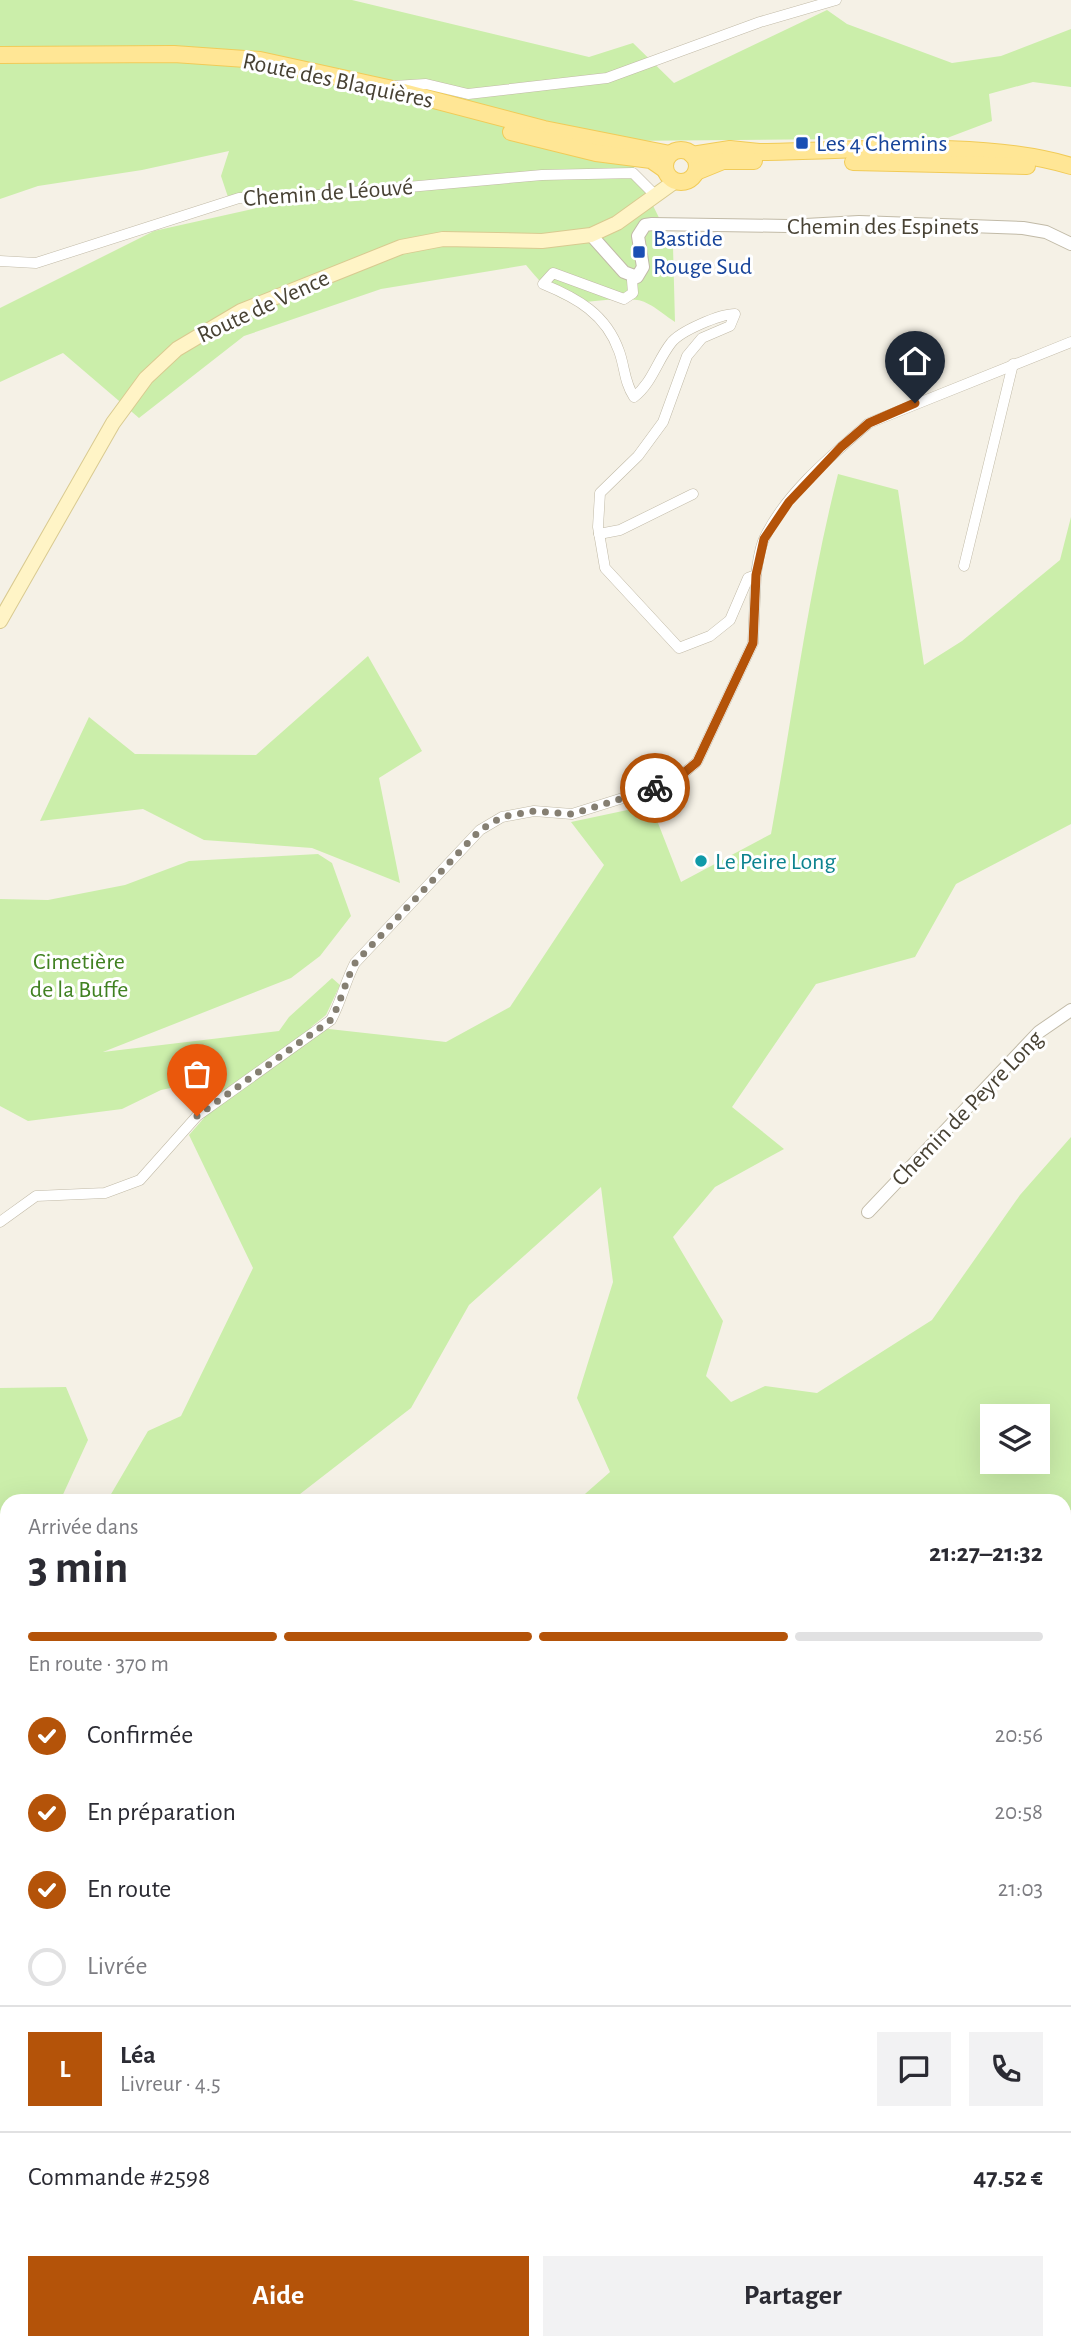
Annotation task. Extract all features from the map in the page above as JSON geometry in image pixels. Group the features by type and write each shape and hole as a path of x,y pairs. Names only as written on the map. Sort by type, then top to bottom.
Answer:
{"main road":[{"name":"Route des Blaquières","path":"0,55 220,56 297,67 410,92 555,132 669,170"},
{"name":"Route des Blaquières","path":"0,64 111,62 221,65 333,83 596,153 651,160 669,170"},
{"path":"658,195 681,150 692,155 730,149 759,152 961,152 1025,155 1071,166"},
{"path":"692,155 696,172"},
{"path":"669,170 690,180 696,172 723,160 907,162 1021,165 1047,168 1071,177"},
{"name":"Route de Vence","path":"0,621 120,413 146,379 177,349 241,311 401,247 443,239 542,241 591,235 617,223 658,195"}],"street":[{"path":"372,93 410,92 426,84 468,94 607,78 760,22 836,0"},
{"path":"410,92 437,112"},
{"name":"Chemin de Léouvé","path":"0,261 36,263 239,198 308,196 542,175 633,173 658,195"},
{"name":"Chemin des Espinets","path":"637,277 643,267 638,236 645,225 652,224 788,226 859,222 1023,228 1046,232 1071,244"},
{"path":"591,235 624,272 637,277"},
{"path":"637,277 632,280 633,293 624,299 553,272 543,284 590,308 610,331 620,353 626,385 634,397 645,388 672,341 723,314 735,314 730,326 702,338 687,356 663,422 638,456 600,493 599,534 606,568 612,579 679,648 710,636 730,620 748,579 756,575"},
{"path":"0,1223 36,1196 105,1193 140,1181 197,1116 331,1020 338,1009 344,983 355,963 480,830 502,817 534,811 572,814 673,782 697,762 753,643 756,575 764,539 789,502 841,447 869,423 1071,342"},
{"path":"964,566 1013,364"},
{"path":"599,534 620,530 693,494"},
{"name":"Chemin de Peyre Long","path":"868,1212 1039,1032 1071,1010"}],"green space":[{"path":"0,0 352,0 589,57 633,43 674,83 827,10 847,24 952,63 1001,56 1071,29 1071,87 1033,82 989,94 992,121 947,138 621,141 673,246 675,322 642,301 566,300 542,283 526,265 381,289 244,336 139,418 63,353 0,382 0,308 154,231 288,201 230,203 221,176 229,151 142,170 38,186 0,199"},
{"name":"Cimetière de la Buffe","path":"838,474 898,490 924,665 962,641 1060,560 1071,517 1071,824 956,884 915,957 816,984 732,1107 784,1149 715,1187 673,1237 723,1321 706,1376 731,1402 765,1386 817,1393 932,1320 1020,1195 1071,1137 1071,1494 585,1494 610,1472 577,1398 613,1282 601,1187 469,1305 411,1408 300,1494 111,1494 148,1431 181,1416 253,1268 189,1135 204,1118 200,1082 161,1090 122,1109 28,1121 0,1106 0,899 48,900 125,885 189,861 318,854 332,863 351,916 320,956 291,978 103,1052 279,1031 289,1017 332,978 340,985 326,1015 311,1027 446,1042 510,1007 604,865 571,822 651,805 681,882 771,834 809,608"},
{"path":"368,656 422,751 379,778 400,883 312,848 204,840 143,809 40,821 89,717 135,754 256,755"},
{"path":"66,1387 88,1440 63,1494 0,1494 0,1388"}],"way so far":[{"path":"197,1116 331,1020 338,1009 344,983 355,963 480,830 502,817 534,811 572,814 655,788"}],"place":[{"name":"Les 4 Chemins","path":"802,143"},
{"name":"Bastide Rouge Sud","path":"639,252"},
{"name":"Le Peire Long","path":"701,861"}],"route":[{"path":"655,788 673,782 697,762 727,703 756,633 756,575 764,539 789,502 841,447 869,423 915,403"}]}
